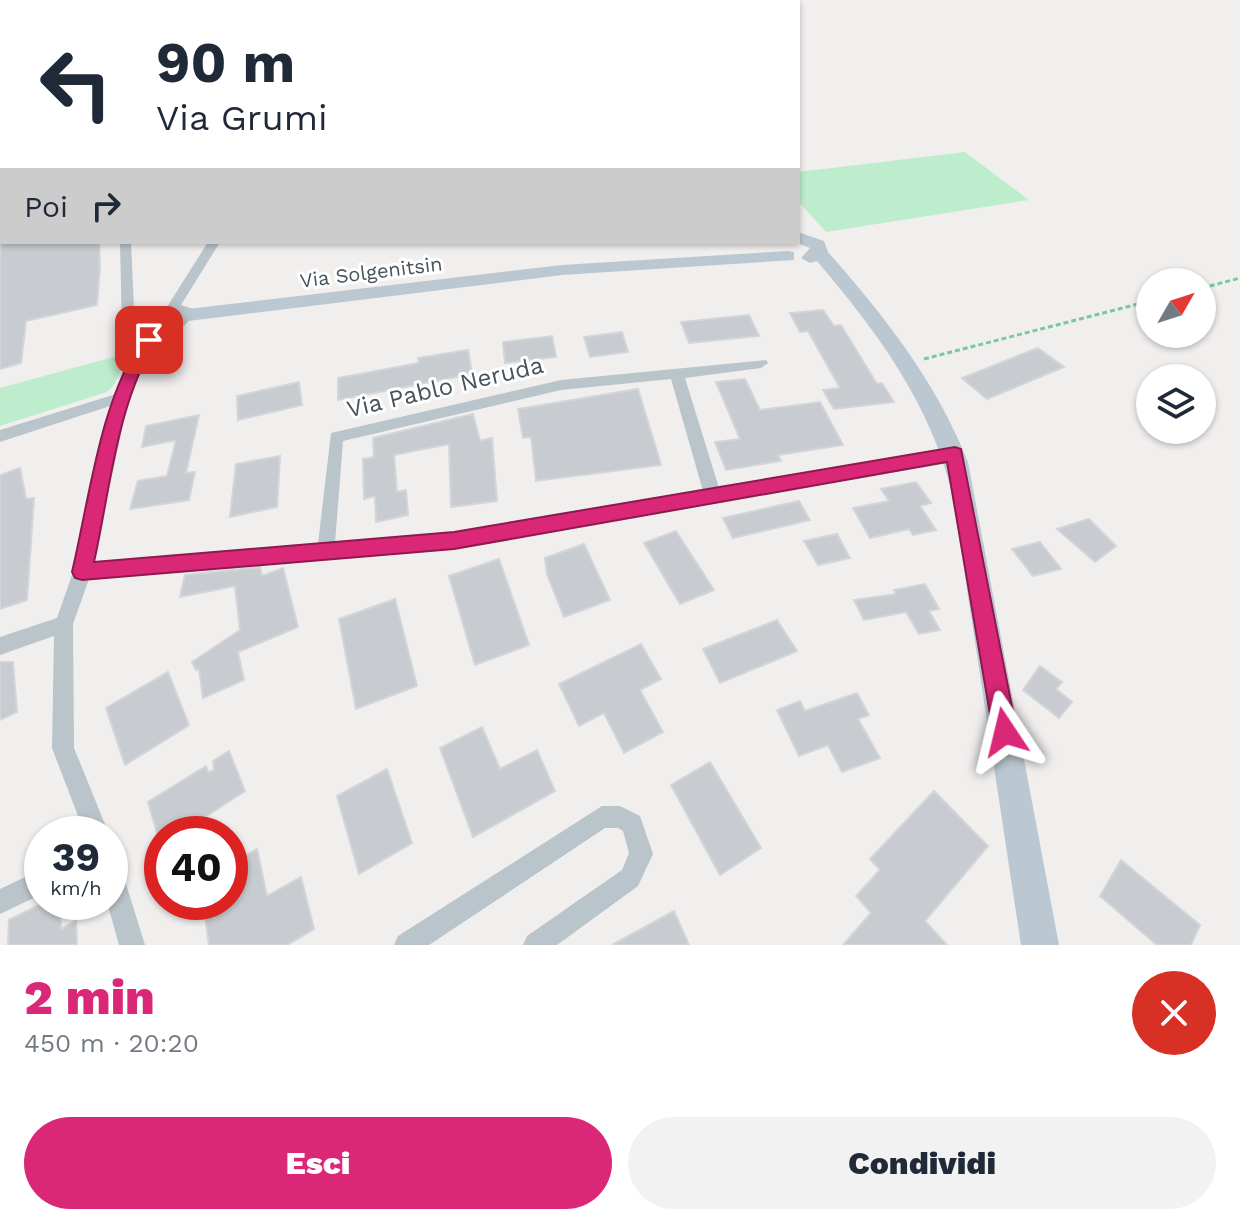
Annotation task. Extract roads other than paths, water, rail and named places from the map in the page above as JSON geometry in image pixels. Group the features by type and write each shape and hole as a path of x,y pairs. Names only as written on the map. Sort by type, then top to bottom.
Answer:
{"street":[{"path":"127,244 129,332 156,333 179,323 180,312 213,244"},
{"name":"Via Solgenitsin","path":"180,312 419,290 493,277 620,269 802,250"},
{"path":"802,250 907,364 935,407 955,454 965,497 1040,945"},
{"path":"90,816 63,748 64,624 82,572 132,365 156,333"},
{"name":"Via Pablo Neruda","path":"326,549 336,437 561,385 761,363"},
{"path":"677,374 713,497"},
{"path":"0,436 122,397"},
{"path":"82,572 454,540 955,454"},
{"path":"0,646 64,624"},
{"path":"407,945 602,817 620,817 632,824 641,854 630,878 536,945"},
{"path":"0,902 24,890"},
{"path":"125,920 132,945"}]}
